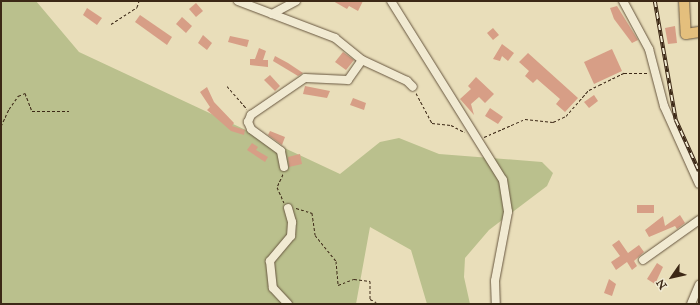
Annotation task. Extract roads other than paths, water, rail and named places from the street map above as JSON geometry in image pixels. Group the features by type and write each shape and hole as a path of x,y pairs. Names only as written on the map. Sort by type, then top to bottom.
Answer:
{"main road":[{"path":"684,1 686,34 699,32"}],"street":[{"path":"238,1 335,38 362,60 407,81 412,87"},
{"path":"272,14 296,1"},
{"path":"391,1 503,180 508,212 496,281 496,304"},
{"path":"623,1 649,48 654,74 685,158 699,184"},
{"path":"284,167 281,151 251,129 248,122 251,115 305,78 348,80 362,60"},
{"path":"288,208 292,222 291,236 270,261 272,288 288,304"},
{"path":"643,260 699,220"},
{"path":"691,304 699,284"}],"railway":[{"path":"655,1 676,120 699,171"}]}
